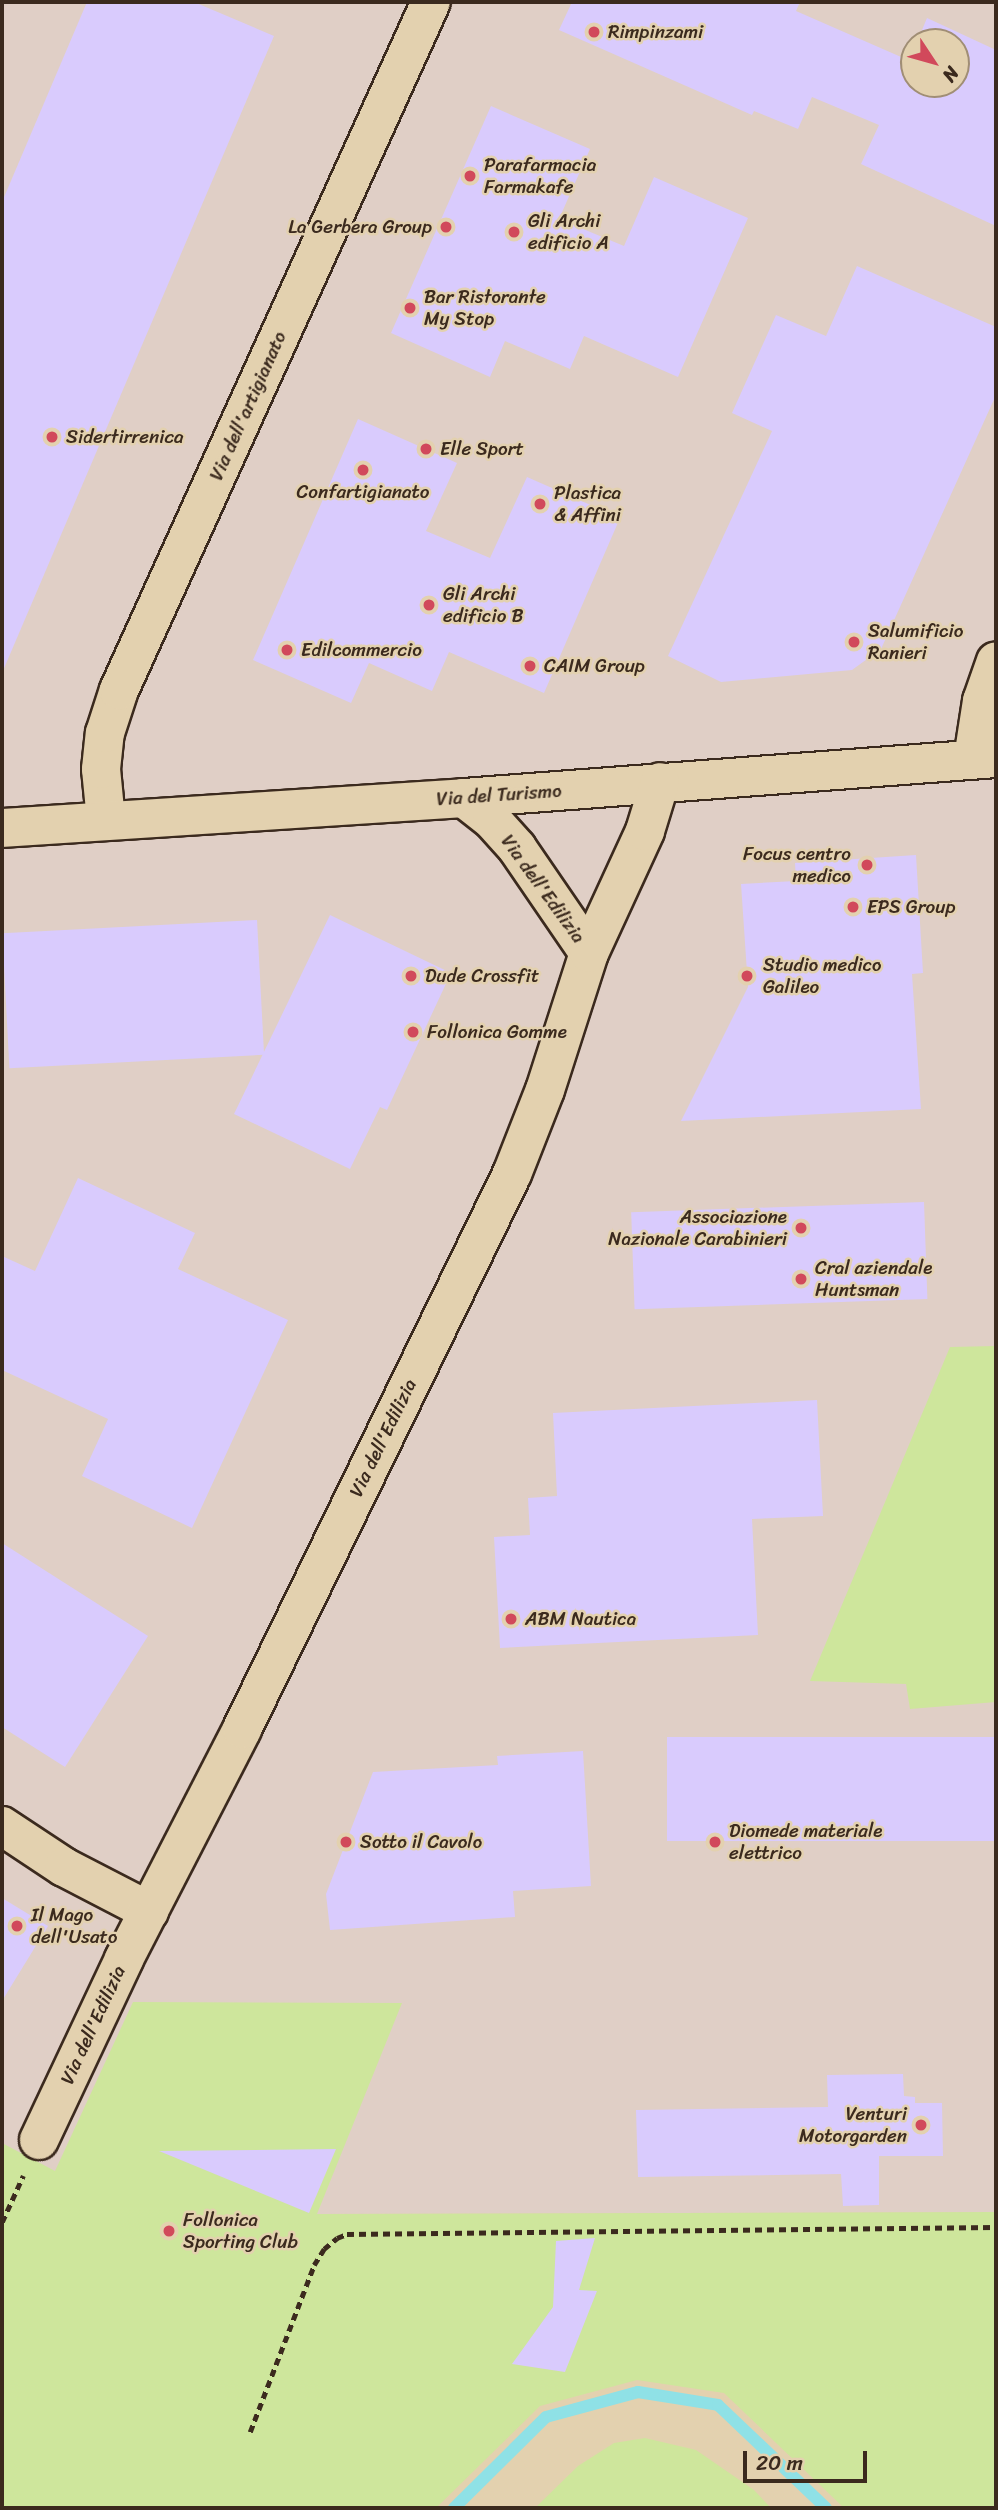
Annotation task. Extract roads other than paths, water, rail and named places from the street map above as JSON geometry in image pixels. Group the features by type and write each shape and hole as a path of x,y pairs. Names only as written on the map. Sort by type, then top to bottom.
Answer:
{"street":[{"name":"Via dell'artigianato","path":"106,820 101,769 105,733 119,690 431,2"},
{"path":"985,758 982,701 996,661"},
{"name":"Via del Turismo","path":"2,828 464,798 985,758"},
{"name":"Via dell'Edilizia","path":"39,2140 512,1174 545,1090 589,953 645,831 660,782"},
{"name":"Via dell'Edilizia","path":"464,798 492,820 517,848 589,953"},
{"path":"2,1826 64,1867 149,1911"}],"waterway":[{"path":"454,2508 546,2417 638,2392 718,2405 826,2508"}],"place":[{"name":"Rimpinzami","path":"594,32"},
{"name":"Parafarmacia Farmakafe","path":"470,176"},
{"name":"La Gerbera Group","path":"446,227"},
{"name":"Gli Archi edificio A","path":"514,232"},
{"name":"Bar Ristorante My Stop","path":"410,308"},
{"name":"Sidertirrenica","path":"52,437"},
{"name":"Elle Sport","path":"426,449"},
{"name":"Confartigianato","path":"363,470"},
{"name":"Plastica & Affini","path":"540,504"},
{"name":"Gli Archi edificio B","path":"429,605"},
{"name":"Salumificio Ranieri","path":"854,642"},
{"name":"Edilcommercio","path":"287,650"},
{"name":"CAIM Group","path":"530,666"},
{"name":"Focus centro medico","path":"867,865"},
{"name":"EPS Group","path":"853,907"},
{"name":"Dude Crossfit","path":"411,976"},
{"name":"Studio medico Galileo","path":"747,976"},
{"name":"Follonica Gomme","path":"413,1032"},
{"name":"Associazione Nazionale Carabinieri","path":"801,1228"},
{"name":"Cral aziendale Huntsman","path":"801,1279"},
{"name":"ABM Nautica","path":"511,1619"},
{"name":"Sotto il Cavolo","path":"346,1842"},
{"name":"Diomede materiale elettrico","path":"715,1842"},
{"name":"Il Mago dell'Usato","path":"17,1926"},
{"name":"Venturi Motorgarden","path":"921,2125"},
{"name":"Follonica Sporting Club","path":"169,2231"}]}
